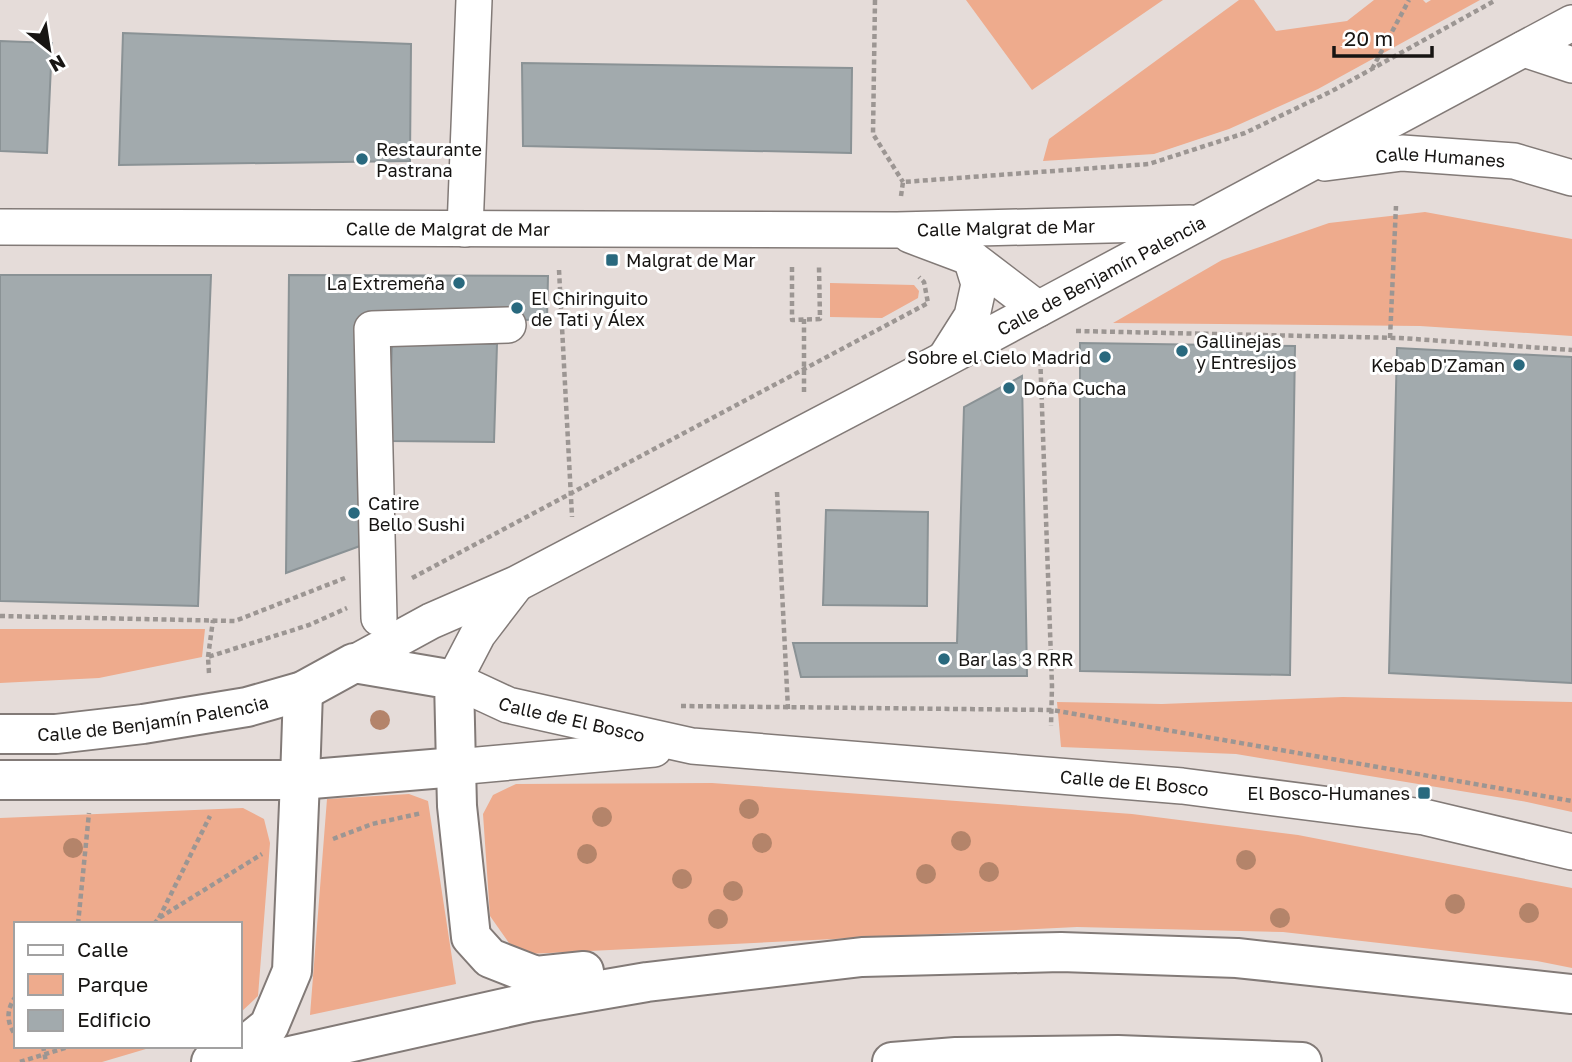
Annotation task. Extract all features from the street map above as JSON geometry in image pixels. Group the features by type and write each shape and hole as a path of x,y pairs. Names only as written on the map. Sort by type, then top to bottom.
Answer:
{"main road":[{"path":"354,663 454,680"},
{"name":"Calle de Benjamín Palencia","path":"0,734 56,734 143,724 247,707 303,691 354,663"},
{"name":"Calle de Benjamín Palencia","path":"454,680 457,806 471,937 490,958 536,976 650,964 862,957"},
{"path":"242,1048 269,1026 292,971 303,691"},
{"path":"0,780 213,782 300,779 456,767"},
{"path":"263,1062 531,1002 648,982 862,957 1061,952 1237,958 1572,994"},
{"path":"211,1062 232,1056 242,1048"},
{"path":"892,1062 956,1057 1118,1055 1302,1062"}],"street":[{"path":"465,229 474,0"},
{"name":"Calle de Benjamín Palencia","path":"354,663 431,621 516,584 945,359 1572,23"},
{"path":"1524,49 1572,65"},
{"name":"Calle Humanes","path":"1305,165 1402,153 1514,160 1572,178"},
{"name":"Calle Malgrat de Mar","path":"897,230 1196,223"},
{"name":"Calle de Malgrat de Mar","path":"0,227 897,230"},
{"name":"Calle Malgrat de Mar","path":"897,230 971,258 1038,309"},
{"name":"Calle Malgrat de Mar","path":"945,359 972,316 979,285 971,258"},
{"path":"378,592 372,329 508,326"},
{"name":"Calle de Benjamín Palencia","path":"454,680 478,634 516,584"},
{"name":"Calle de El Bosco","path":"454,680 508,705 692,746 1182,786 1424,817 1572,852"},
{"name":"Calle de El Bosco","path":"456,767 692,746"}],"path":[{"path":"208,657 309,625 409,580 928,303 924,282 898,255 897,230 903,182 873,134 875,0"},
{"path":"1371,69 1409,0"},
{"path":"903,182 1149,164 1245,133 1332,91 1496,0"},
{"path":"1390,338 1396,206"},
{"path":"792,267 792,320 821,319 819,267"},
{"path":"559,270 573,521"},
{"path":"804,319 804,393"},
{"path":"1076,331 1390,338 1572,350"},
{"path":"1040,352 1051,726"},
{"path":"776,492 788,709"},
{"path":"0,616 235,621 378,592"},
{"path":"209,673 212,620"},
{"path":"679,706 1052,710 1572,801"},
{"path":"156,922 214,808"},
{"path":"78,922 89,809"},
{"path":"328,841 372,824 424,813"},
{"path":"159,918 265,852"},
{"path":"14,1000 8,1011 9,1027 14,1033"},
{"path":"20,1062 65,1048"}],"green space":[{"path":"966,0 1163,0 1032,90"},
{"path":"1239,0 1254,0 1276,31 1347,21 1374,0 1423,0 1426,3 1431,0 1480,0 1318,89 1229,129 1154,154 1043,161 1049,139"},
{"path":"1425,212 1572,239 1572,336 1420,326 1113,323 1222,260 1329,223"},
{"path":"830,283 914,285 919,291 918,298 882,318 830,317"},
{"path":"0,629 205,629 202,657 99,678 0,683"},
{"path":"1343,697 1572,702 1572,812 1527,802 1236,754 1061,747 1057,702 1162,704"},
{"path":"712,783 1132,814 1298,835 1572,888 1572,968 1537,961 1283,932 1077,927 528,954 509,943 490,916 483,814 493,795 516,784"},
{"path":"409,794 428,801 456,984 310,1015 327,799"},
{"path":"243,808 264,819 270,843 258,996 242,1011 242,922 14,922 14,1048 149,1048 102,1062 0,1062 0,818"}],"building":[{"path":"123,33 411,44 410,161 119,165"},
{"path":"0,41 52,43 47,153 0,151"},
{"path":"522,63 852,68 851,153 523,146"},
{"path":"0,275 211,275 198,606 0,601"},
{"path":"289,275 548,276 547,320 361,319 360,546 286,573"},
{"path":"392,342 497,344 494,442 389,441"},
{"path":"1080,343 1295,346 1290,675 1080,671"},
{"path":"1397,348 1572,357 1572,683 1389,673"},
{"path":"1022,376 1027,676 801,677 793,643 957,643 964,407"},
{"path":"826,510 928,512 927,606 823,605"}],"place":[{"name":"Restaurante Pastrana","path":"362,159"},
{"name":"Malgrat de Mar","path":"612,260"},
{"name":"La Extremeña","path":"459,283"},
{"name":"El Chiringuito de Tati y Álex","path":"517,308"},
{"name":"Gallinejas y Entresijos","path":"1182,351"},
{"name":"Sobre el Cielo Madrid","path":"1105,357"},
{"name":"Kebab D'Zaman","path":"1519,365"},
{"name":"Doña Cucha","path":"1009,388"},
{"name":"Catire Bello Sushi","path":"354,513"},
{"name":"Bar las 3 RRR","path":"944,659"},
{"name":"El Bosco-Humanes","path":"1424,793"}]}
